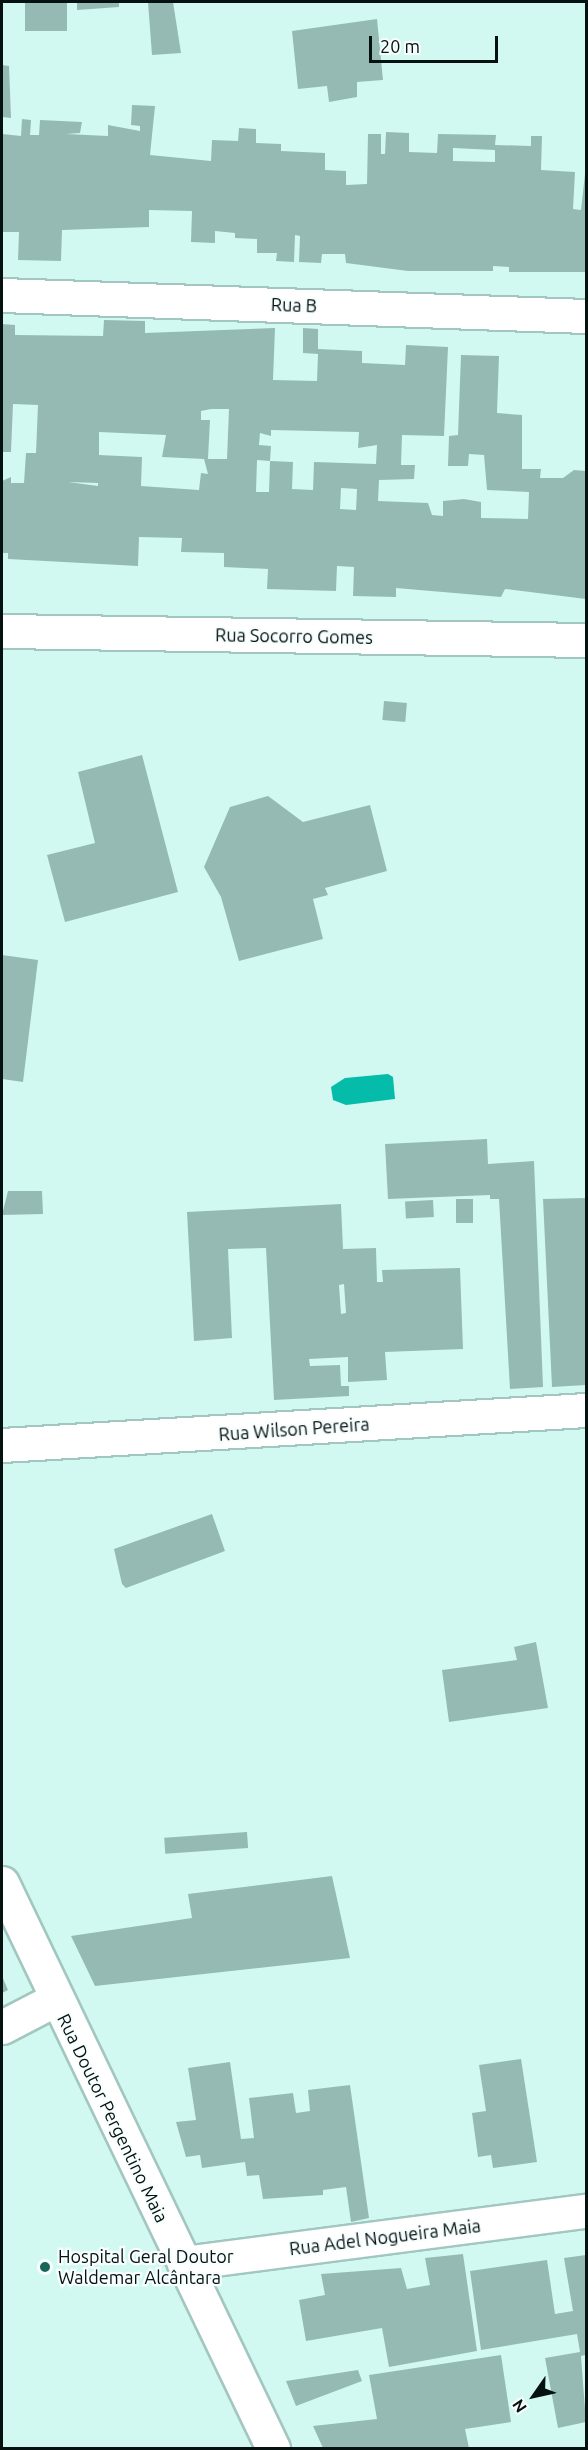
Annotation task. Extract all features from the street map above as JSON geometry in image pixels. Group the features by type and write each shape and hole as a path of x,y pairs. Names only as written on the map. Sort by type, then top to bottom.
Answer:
{"street":[{"name":"Rua B","path":"2,295 586,316"},
{"name":"Rua Socorro Gomes","path":"2,631 586,640"},
{"name":"Rua Wilson Pereira","path":"2,1445 586,1410"},
{"name":"Rua Doutor Pergentino Maia","path":"2,1883 273,2448"},
{"path":"2,2027 56,1999"},
{"name":"Rua Adel Nogueira Maia","path":"184,2264 586,2211"}],"shaded area":[{"path":"388,1074 393,1077 395,1099 346,1105 333,1100 331,1087 345,1078"}],"building":[{"path":"25,2 67,2 67,31 25,31"},
{"path":"77,2 119,2 119,7 77,10"},
{"path":"148,2 173,2 181,53 152,55"},
{"path":"377,19 383,80 357,82 357,97 329,102 327,86 298,89 292,31"},
{"path":"2,65 9,66 11,118 2,117"},
{"path":"132,105 155,106 150,155 211,161 212,140 238,141 239,128 256,129 256,143 281,144 281,151 325,153 325,170 346,171 346,185 367,184 368,134 381,134 381,154 385,154 386,132 409,133 409,152 437,153 438,134 496,135 495,145 531,146 531,136 542,136 541,170 575,172 573,209 581,210 586,165 586,272 509,272 509,267 493,266 493,271 408,271 346,263 345,254 322,254 321,263 299,262 300,236 295,235 294,262 276,261 277,253 257,253 257,239 235,238 235,233 215,231 215,243 191,242 192,211 149,210 149,227 62,230 61,261 18,260 19,232 2,232 2,134 21,136 22,119 31,120 30,135 39,135 40,120 82,122 80,133 66,134 108,136 108,125 140,131 140,126 131,125","holes":["453,148 495,150 495,162 453,161"]},
{"path":"104,320 145,321 145,333 275,328 273,380 317,381 318,354 303,353 303,328 318,329 318,349 362,351 362,363 405,365 406,345 448,347 444,436 402,435 401,465 415,465 414,479 379,480 378,501 428,503 432,515 443,516 443,501 464,499 481,502 481,518 528,519 529,492 487,490 484,455 469,454 468,466 448,466 449,436 458,435 461,355 499,356 497,413 522,415 522,469 541,469 540,478 563,478 574,470 586,471 586,599 505,589 501,597 396,588 396,597 353,596 354,567 337,566 336,591 267,589 268,569 224,567 224,553 181,552 182,538 139,537 138,566 8,559 8,553 2,553 2,481 11,477 11,483 24,483 26,453 36,453 38,405 13,404 11,452 2,452 2,324 15,325 15,335 103,336","holes":["229,409 227,459 208,459 210,420 201,420 201,411","271,430 359,432 358,448 377,445 376,464 314,462 313,490 292,489 293,462 270,461 271,446 259,445 260,433 271,436","99,432 166,435 162,457 204,459 208,474 201,473 199,490 141,486 142,457 99,455","257,460 270,461 269,492 256,492","68,482 98,483 98,486","341,488 357,489 356,510 340,509"]},
{"path":"384,701 407,703 405,722 382,720"},
{"path":"142,755 178,892 65,922 47,855 95,843 78,772"},
{"path":"268,796 303,822 370,805 387,871 325,888 328,895 313,899 323,939 239,961 221,897 204,867 230,807"},
{"path":"2,955 38,960 23,1082 2,1079"},
{"path":"487,1139 488,1164 534,1161 543,1387 510,1389 499,1199 490,1199 490,1195 388,1199 385,1144"},
{"path":"8,1191 42,1191 43,1214 2,1215"},
{"path":"586,1198 586,1385 552,1387 543,1199"},
{"path":"456,1199 473,1199 473,1223 456,1223"},
{"path":"433,1200 434,1217 406,1218 405,1201"},
{"path":"341,1204 343,1249 376,1248 377,1282 383,1282 382,1270 460,1268 463,1349 385,1352 387,1380 348,1382 348,1357 309,1359 310,1366 340,1365 341,1386 349,1386 349,1396 274,1400 266,1248 228,1249 232,1338 194,1341 187,1212","holes":["344,1284 346,1313 341,1314 339,1285"]},
{"path":"212,1514 225,1551 126,1588 122,1584 114,1549"},
{"path":"536,1642 548,1708 449,1722 442,1670 517,1660 514,1647"},
{"path":"247,1832 248,1848 165,1854 164,1838"},
{"path":"332,1876 350,1958 95,1986 71,1936 192,1918 188,1894"},
{"path":"2,1976 8,1990 2,1993"},
{"path":"521,2059 537,2162 493,2168 491,2155 478,2157 472,2113 486,2111 479,2065"},
{"path":"230,2062 241,2139 254,2138 249,2098 293,2093 296,2113 310,2111 308,2090 350,2085 369,2218 351,2222 346,2187 323,2190 323,2195 263,2199 259,2175 247,2176 245,2162 202,2168 200,2155 186,2157 176,2122 196,2120 188,2068"},
{"path":"463,2254 477,2351 389,2367 382,2328 306,2341 299,2300 325,2295 321,2274 401,2268 407,2289 430,2285 425,2258"},
{"path":"586,2255 586,2355 581,2356 586,2422 558,2428 545,2358 580,2352 577,2334 481,2350 470,2271 547,2260 555,2314 573,2311 564,2258"},
{"path":"501,2355 511,2422 465,2429 469,2448 323,2448 313,2426 377,2419 369,2375"},
{"path":"358,2370 362,2381 296,2406 286,2381"}],"place":[{"name":"Hospital Geral Doutor Waldemar Alcântara","path":"45,2267"}]}
